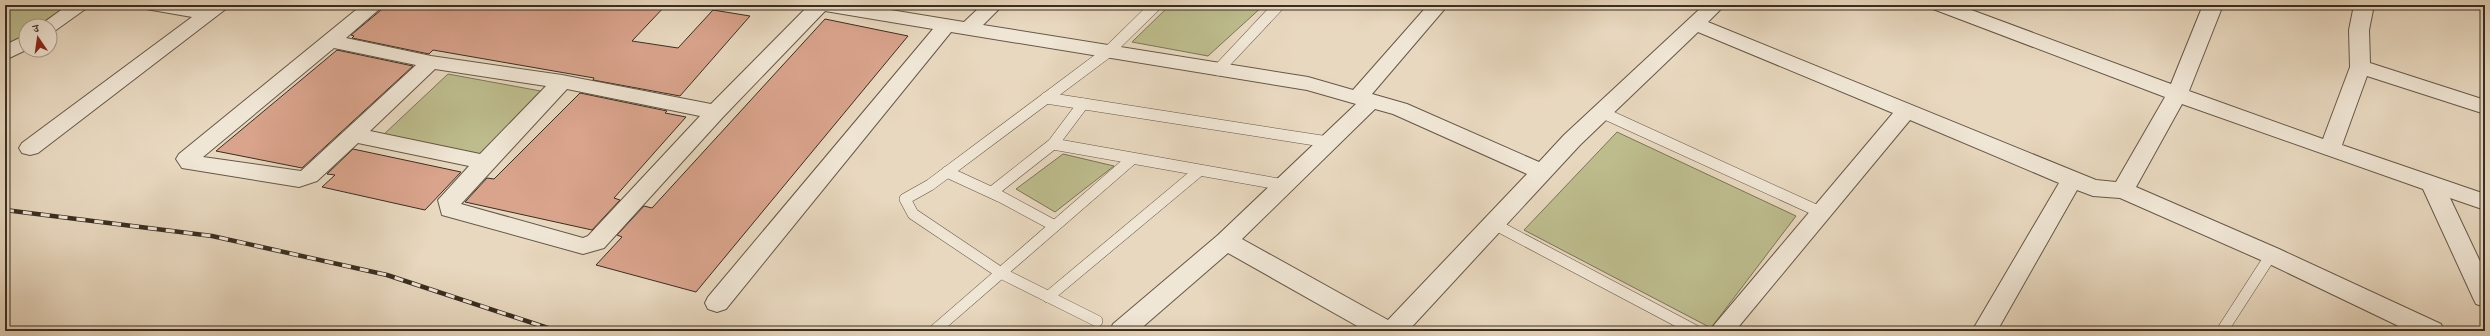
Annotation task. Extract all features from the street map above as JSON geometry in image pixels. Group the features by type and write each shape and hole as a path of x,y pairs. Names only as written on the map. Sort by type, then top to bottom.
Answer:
{"street":[{"path":"58,20 81,5"},
{"path":"153,5 214,10"},
{"path":"374,5 187,159 190,164 299,179 309,176 355,135 431,62"},
{"path":"562,82 449,200 450,209 583,246 596,242 716,112 820,5"},
{"path":"824,5 1308,84 1400,109 1542,172"},
{"path":"968,29 993,5"},
{"path":"1122,331 1226,241 1328,142 1438,5"},
{"path":"1393,331 1542,172 1601,112 1715,5"},
{"path":"1940,5 1982,12 2177,94 2330,149 2485,202"},
{"path":"2123,190 2177,94 2213,5"},
{"path":"2330,149 2360,67 2359,30 2364,5"},
{"path":"30,148 214,10"},
{"path":"1696,24 2093,188 2123,190 2271,255 2432,331"},
{"path":"717,303 946,25"},
{"path":"330,41 431,62 562,82 716,112"},
{"path":"5,54 18,46"},
{"path":"2360,67 2485,107"},
{"path":"1721,331 1906,111"},
{"path":"355,135 484,162"},
{"path":"1984,331 2072,179"},
{"path":"2432,184 2485,298"},
{"path":"1226,241 1387,331"}],"lane":[{"path":"1097,321 1001,273 913,214 906,199 947,172 1108,52 1156,5"},
{"path":"1218,70 1279,5"},
{"path":"1046,98 1328,142"},
{"path":"1055,226 992,192 1053,144 1083,104"},
{"path":"1601,112 1820,212"},
{"path":"1053,144 1284,185"},
{"path":"934,331 1132,159"},
{"path":"1048,297 1199,171"},
{"path":"947,172 1000,196"},
{"path":"1494,224 1696,331"},
{"path":"2222,331 2271,255"}],"shaded area":[{"path":"5,5 68,5 49,18 18,18 18,39 5,48"},
{"path":"1170,5 1264,5 1208,56 1132,42"},
{"path":"448,74 546,92 484,155 382,136"},
{"path":"1617,132 1796,216 1711,328 1524,230"},
{"path":"1063,154 1114,166 1055,212 1016,189"}],"building":[{"path":"387,5 666,5 632,41 678,48 713,10 750,16 680,96 593,80 594,78 433,50 429,54 352,38 354,36 351,35"},
{"path":"825,19 908,36 696,292 596,265 622,237 617,235 644,206 652,208"},
{"path":"337,50 413,66 302,168 216,151"},
{"path":"580,93 667,111 665,113 686,117 614,198 620,200 592,230 465,202 487,178 494,179"},
{"path":"353,149 461,172 425,210 322,187 335,175 327,174"}],"railway":[{"path":"5,210 212,236 387,275 557,331"}]}
